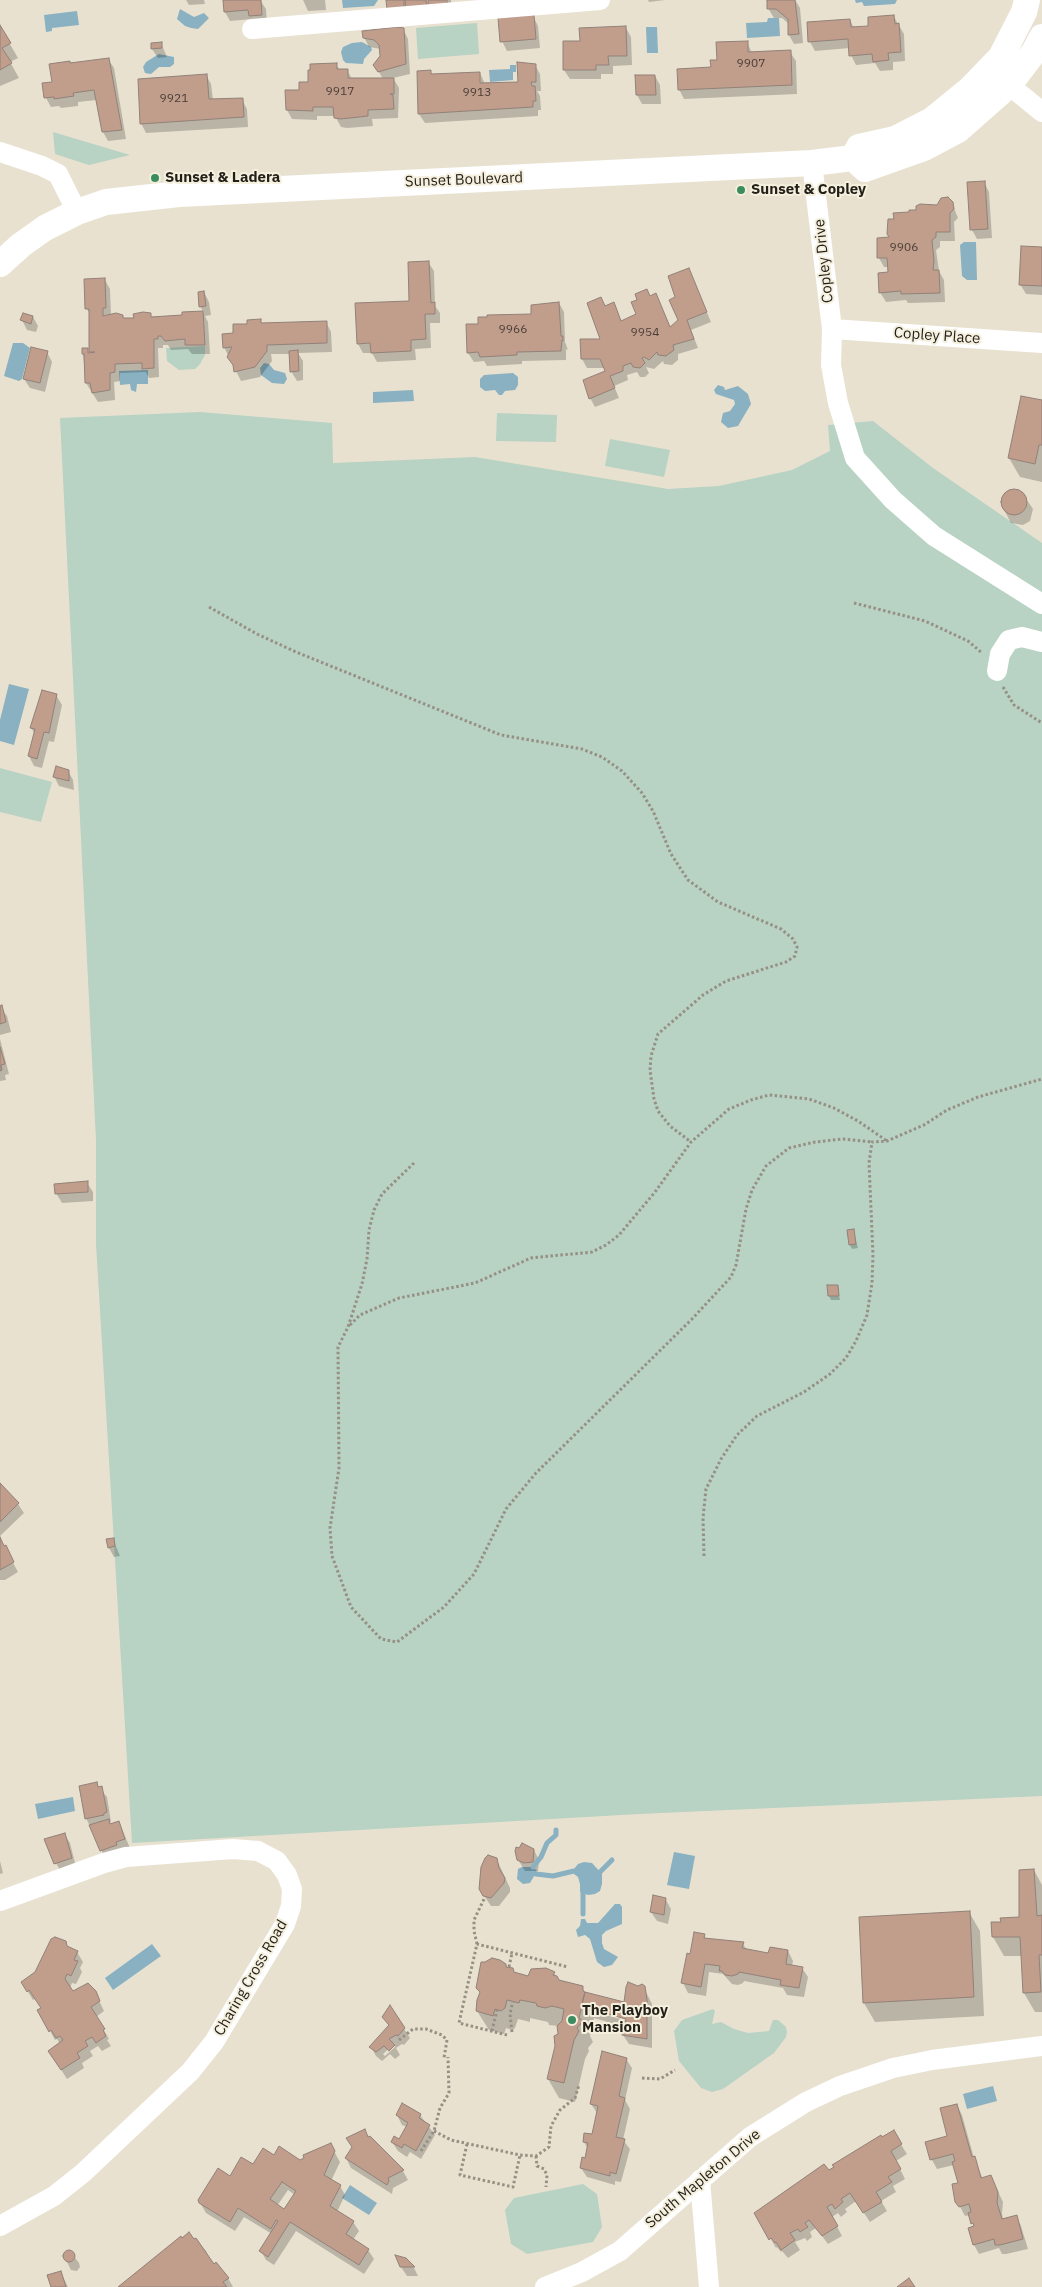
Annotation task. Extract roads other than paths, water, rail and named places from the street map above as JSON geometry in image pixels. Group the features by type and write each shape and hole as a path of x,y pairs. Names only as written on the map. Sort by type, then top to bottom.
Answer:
{"main road":[{"path":"853,158 859,147 895,139 932,120 970,90 1001,58 1028,0"},
{"name":"Sunset Boulevard","path":"0,264 21,245 45,228 77,212 106,202 179,194 812,163 853,158 864,169 924,148 958,130 1009,85 1034,52 1042,37"}],"street":[{"path":"252,29 600,0"},
{"path":"1009,85 1042,112"},
{"path":"0,152 42,166 58,174 77,212"},
{"name":"Copley Drive","path":"812,163 832,329 831,365 838,403 855,458 893,500 934,536 1042,604"},
{"name":"Copley Place","path":"832,329 1042,344"},
{"path":"997,671 1000,654 1009,640 1022,637 1042,642"},
{"name":"Charing Cross Road","path":"0,1901 104,1863 126,1857 233,1849 258,1851 277,1861 292,1889 291,1906 285,1924 214,2042 190,2072 84,2173 54,2196 0,2226"},
{"name":"South Mapleton Drive","path":"545,2287 582,2272 620,2251 750,2137 806,2102 840,2086 893,2068 932,2060 1042,2046"},
{"path":"700,2180 709,2287"}],"water":[{"path":"342,0 378,0 374,6 343,8"},
{"path":"855,0 897,0 895,4 864,6 862,2 856,3"},
{"path":"180,9 194,17 204,13 209,18 198,29 191,28 185,26 177,19"},
{"path":"77,11 79,25 52,28 52,31 46,32 44,15"},
{"path":"768,18 779,18 780,36 747,38 746,23 767,22"},
{"path":"646,27 657,27 658,53 647,53"},
{"path":"362,42 371,47 372,50 364,59 363,64 346,63 341,52 343,47 352,43"},
{"path":"159,54 174,57 174,64 170,67 159,67 151,74 145,73 143,67 146,62"},
{"path":"510,65 516,65 516,72 513,72 513,80 490,82 489,70 510,69"},
{"path":"964,242 976,242 977,280 967,280 962,276 960,245"},
{"path":"13,343 23,343 30,348 22,379 19,381 4,376"},
{"path":"264,363 269,364 274,370 285,373 287,379 284,384 272,383 261,375 260,368"},
{"path":"148,370 148,384 137,384 136,392 131,390 130,384 120,385 119,371"},
{"path":"513,373 518,377 518,385 515,390 505,391 502,395 499,395 495,390 485,391 480,387 480,379 484,375"},
{"path":"718,385 724,387 725,390 738,386 748,394 751,404 738,426 728,428 721,422 723,413 730,411 735,404 734,400 716,394 714,390"},
{"path":"413,390 414,401 373,403 373,392"},
{"path":"9,684 29,689 14,745 0,741 0,720"},
{"path":"73,1797 75,1811 38,1819 35,1804"},
{"path":"674,1852 695,1856 689,1889 667,1885"},
{"path":"584,1862 592,1863 602,1874 600,1891 595,1894 588,1895 580,1892 580,1884 578,1877 574,1874 574,1869 578,1864"},
{"path":"533,1867 537,1871 530,1883 523,1884 517,1879 518,1869"},
{"path":"615,1904 620,1904 622,1907 622,1924 606,1931 602,1935 602,1943 604,1949 618,1957 612,1965 604,1967 597,1962 590,1939 585,1935 578,1937 576,1930 580,1926 581,1919 585,1919 587,1923 598,1923"},
{"path":"152,1944 161,1956 113,1990 105,1978"},
{"path":"993,2086 997,2101 967,2109 963,2094"},
{"path":"350,2185 377,2203 369,2215 342,2198"}],"waterway":[{"path":"533,1867 541,1857 547,1843 556,1835 556,1830"},
{"path":"600,1872 612,1860"},
{"path":"536,1874 553,1876 574,1871"},
{"path":"583,1893 583,1914"}],"place":[{"name":"Sunset & Ladera","path":"155,178"},
{"name":"Sunset & Copley","path":"741,190"},
{"name":"The Playboy Mansion","path":"572,2020"}]}
